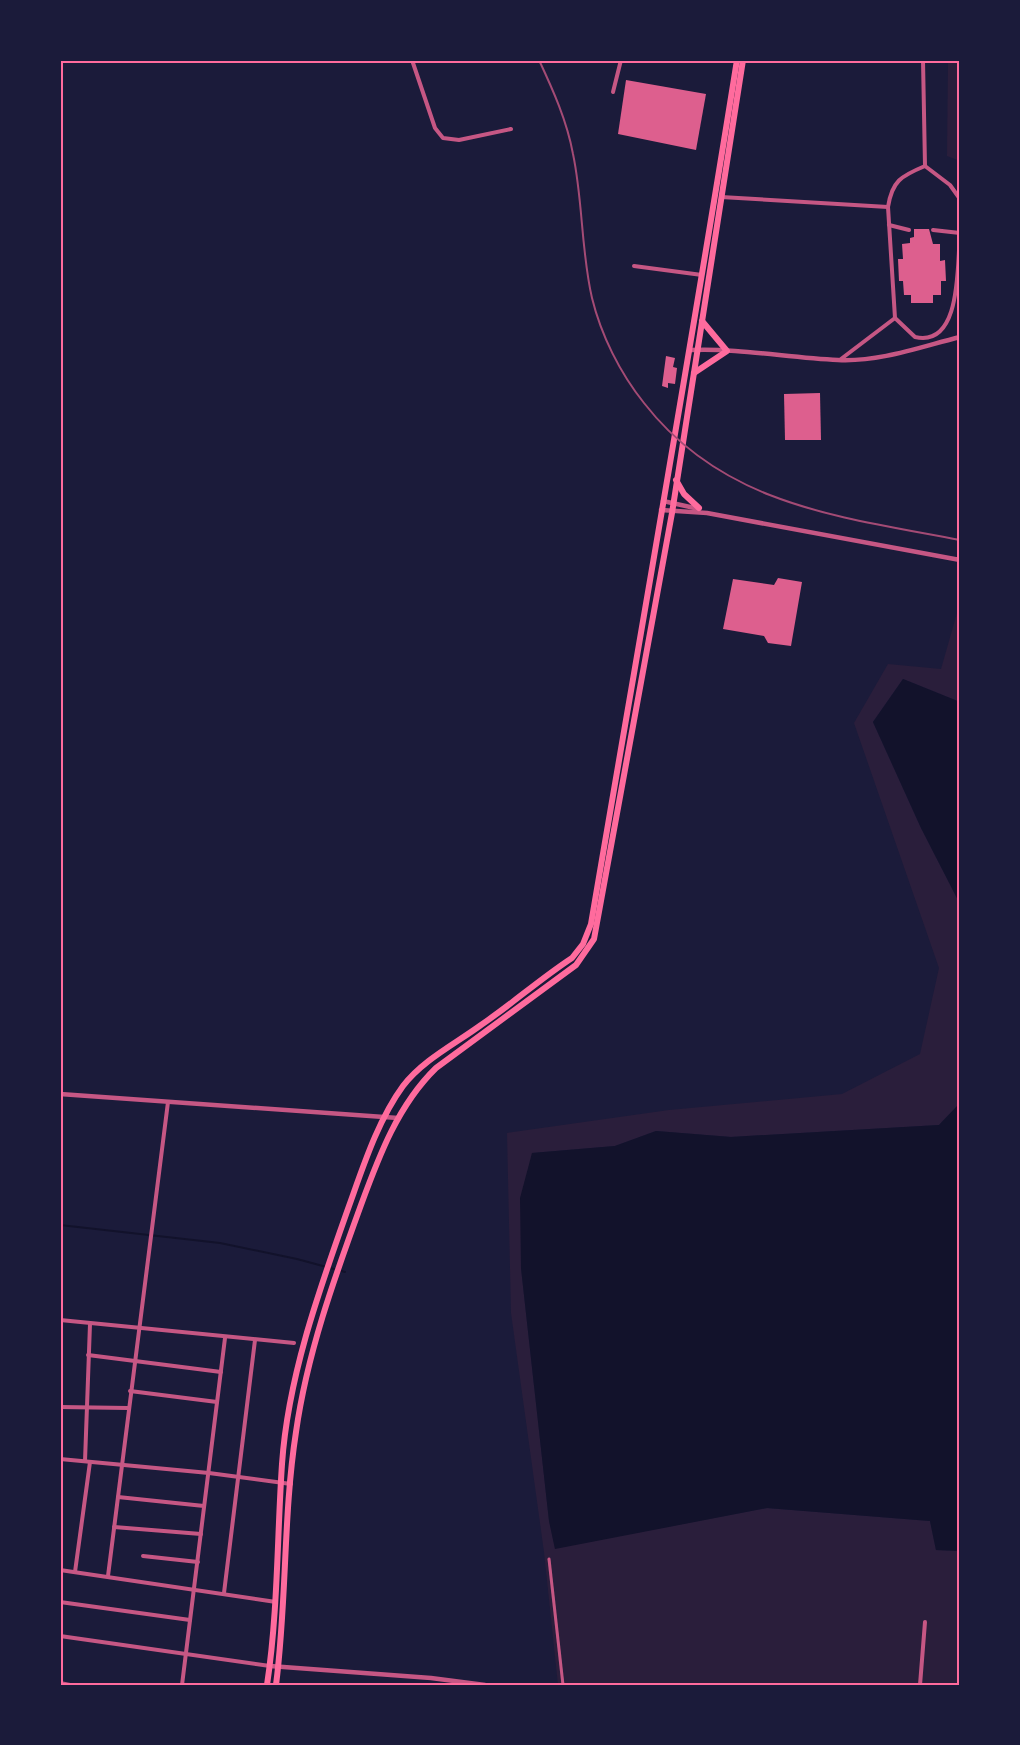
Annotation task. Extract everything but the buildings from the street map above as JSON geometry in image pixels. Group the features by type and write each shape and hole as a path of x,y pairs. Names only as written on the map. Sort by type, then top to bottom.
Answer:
{"main road":[{"path":"267,1685 276,1602 282,1463 292,1404 328,1267 357,1183 385,1117 403,1086 440,1052 572,958 583,944 591,924 661,510 694,374 694,350 702,321 737,60"},
{"path":"682,424 703,275 743,60"},
{"path":"694,374 727,351 702,321"},
{"path":"276,1685 296,1432 306,1381 338,1270 373,1173 398,1118 417,1086 436,1068 576,965 594,939 672,513 675,458"},
{"path":"675,479 684,494 699,508"}],"street":[{"path":"412,60 435,128 443,138 459,140 511,129"},
{"path":"613,92 621,60"},
{"path":"923,60 925,166"},
{"path":"925,166 950,185 960,199"},
{"path":"925,166 905,174 891,189 888,207 895,318 915,337 931,337 944,329 951,316 960,233 933,230"},
{"path":"718,196 888,207"},
{"path":"889,225 909,230"},
{"path":"634,266 703,275"},
{"path":"955,280 960,288"},
{"path":"839,360 895,318"},
{"path":"931,337 933,344"},
{"path":"694,350 839,360 892,356 960,337"},
{"path":"663,501 699,508 707,513"},
{"path":"661,510 672,513 707,513 960,560"},
{"path":"60,1094 398,1118"},
{"path":"108,1576 168,1102"},
{"path":"60,1320 294,1343"},
{"path":"75,1572 88,1461 86,1407 90,1324"},
{"path":"182,1685 225,1338"},
{"path":"224,1593 255,1340"},
{"path":"88,1355 221,1372"},
{"path":"130,1391 217,1402"},
{"path":"60,1407 128,1408"},
{"path":"60,1459 209,1473 291,1484"},
{"path":"118,1497 204,1506"},
{"path":"114,1527 201,1534"},
{"path":"143,1556 198,1562"},
{"path":"549,1559 563,1685"},
{"path":"60,1570 194,1588 276,1602"},
{"path":"60,1602 190,1620"},
{"path":"920,1685 926,1622"},
{"path":"60,1636 278,1667 431,1678 485,1685"},
{"path":"60,1683 70,1685"}],"shaded area":[{"path":"948,60 960,60 960,161 947,156"},
{"path":"957,613 960,614 960,702 903,679 873,722 921,828 960,904 960,1103 939,1125 731,1137 656,1131 615,1146 532,1153 521,1268 549,1520 555,1548 767,1508 930,1521 936,1550 960,1551 960,1685 558,1685 544,1552 511,1313 507,1133 669,1110 842,1094 920,1054 939,968 854,723 888,664 941,669"},
{"path":"903,679 960,702 960,904 921,828 873,722"},
{"path":"960,1103 960,1551 936,1550 930,1521 767,1508 555,1549 549,1521 521,1268 520,1198 532,1153 615,1146 656,1131 731,1137 939,1125"}],"waterway":[{"path":"60,1225 220,1243 297,1259 345,1272"}],"railway":[{"path":"539,60 559,106 570,142 579,190 588,280 596,312 612,353 644,403 676,438 710,465 748,486 787,502 829,514 960,540"}]}
